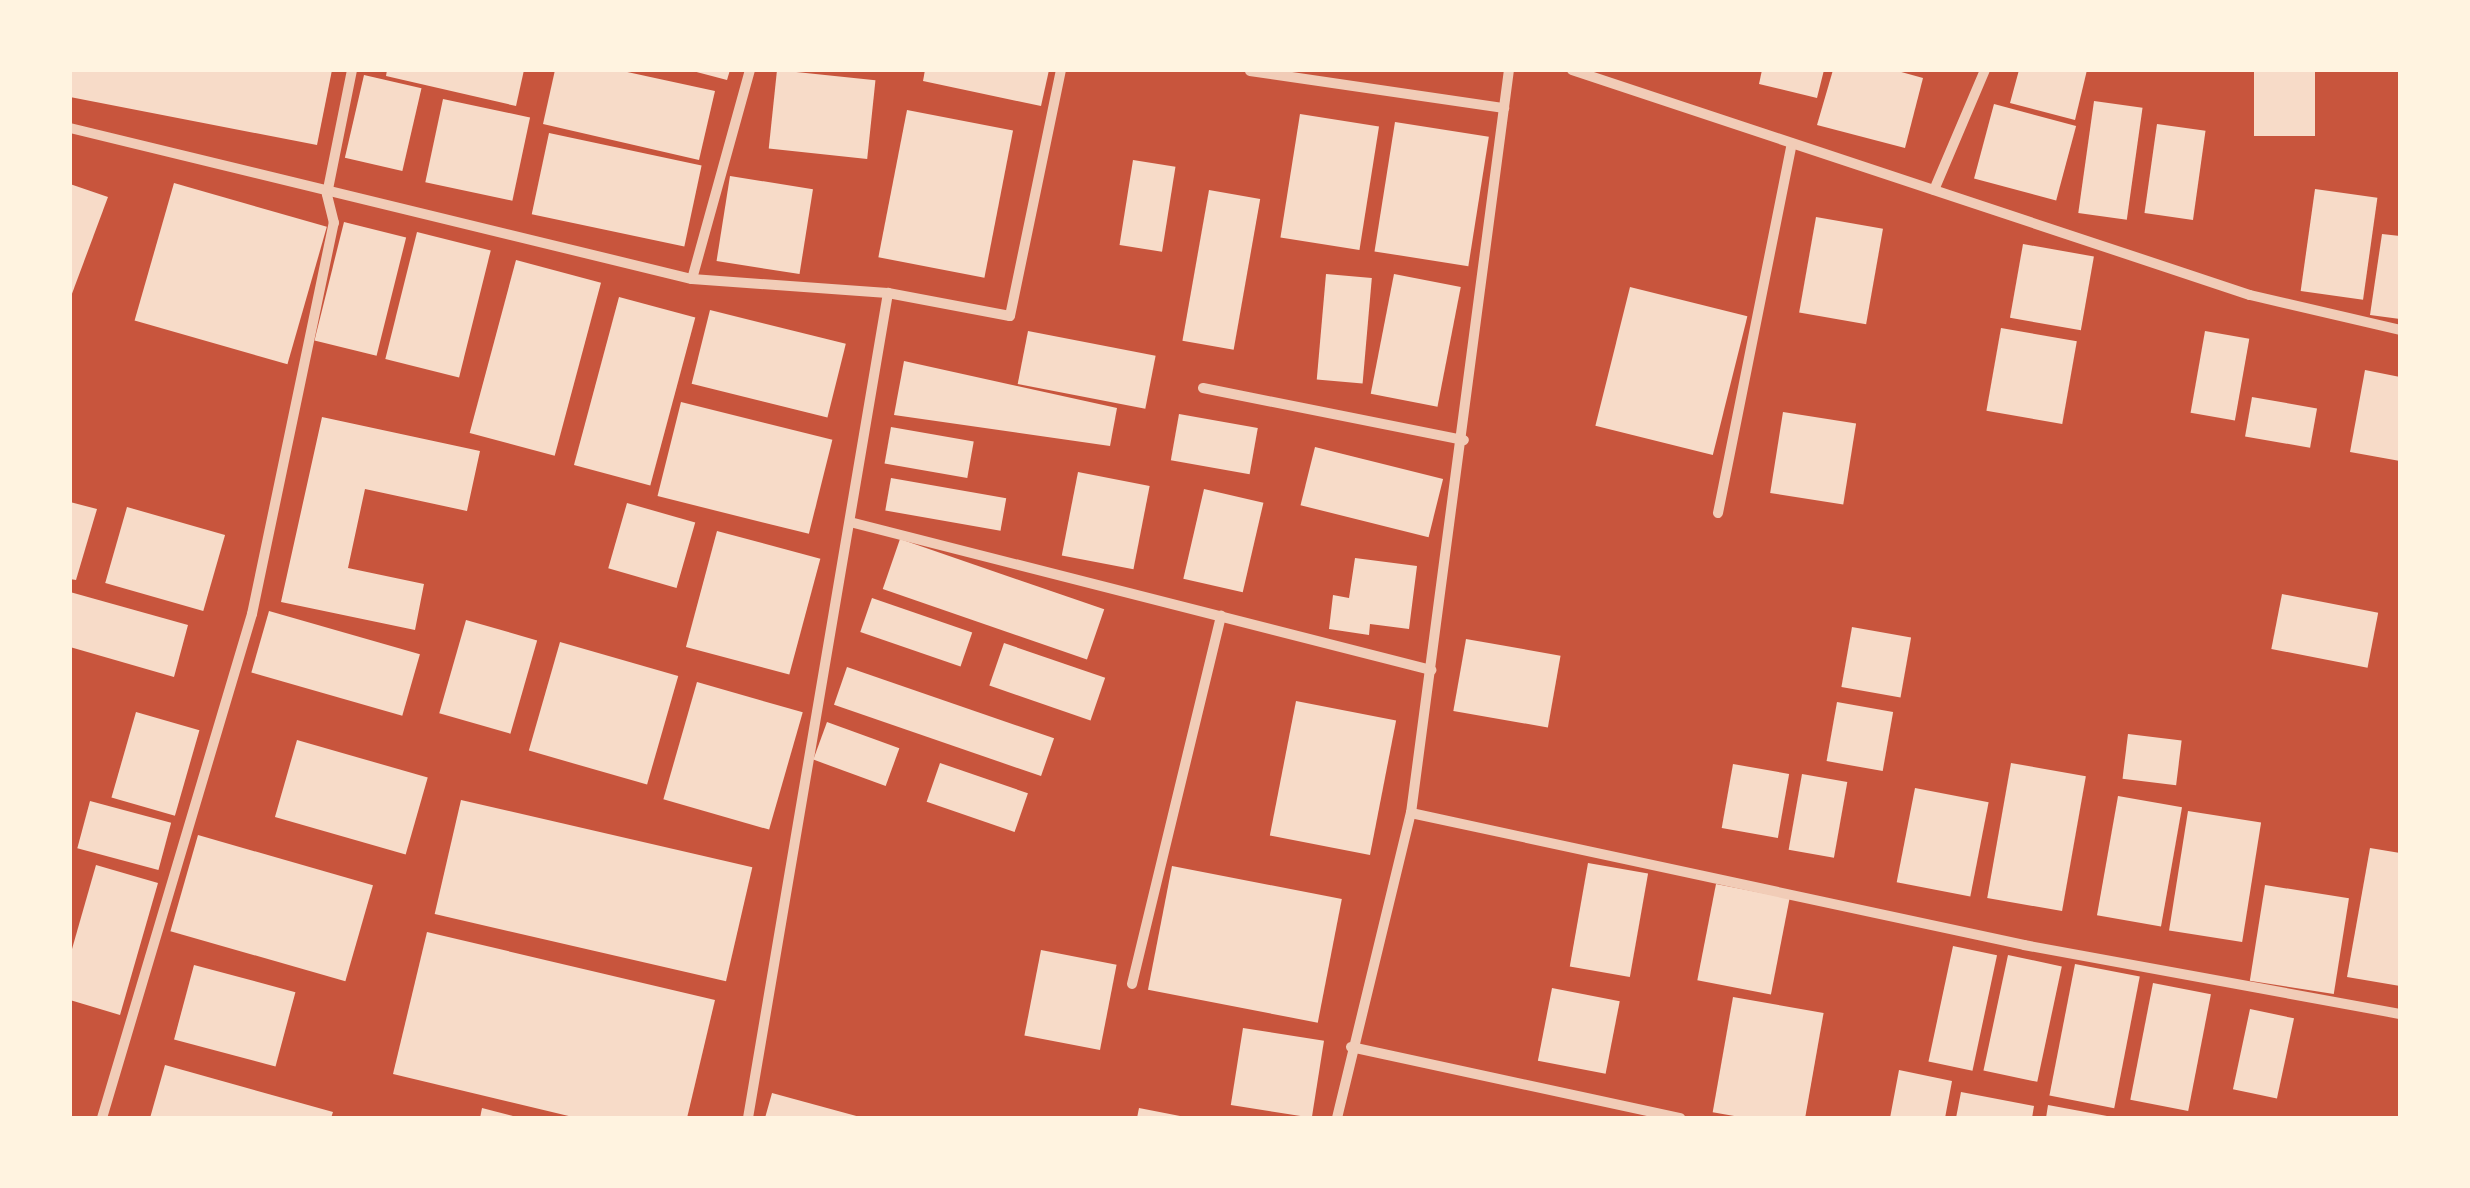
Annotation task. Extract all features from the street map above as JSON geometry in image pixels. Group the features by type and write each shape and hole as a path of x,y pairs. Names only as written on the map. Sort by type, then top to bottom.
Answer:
{"street":[{"path":"102,1118 252,614 334,223 327,194 352,70"},
{"path":"692,280 750,70"},
{"path":"70,128 327,194 692,280 888,293 1010,316 1061,70"},
{"path":"1336,1118 1411,813 1464,440 1509,70"},
{"path":"1572,70 2250,295 2400,330"},
{"path":"1934,190 1985,70"},
{"path":"1250,71 1504,108"},
{"path":"1718,514 1792,142"},
{"path":"748,1118 888,293"},
{"path":"1203,388 1464,440"},
{"path":"850,522 1431,670"},
{"path":"1132,984 1220,616"},
{"path":"1411,813 2024,945 2400,1014"},
{"path":"1352,1047 1680,1118"}],"building":[{"path":"70,70 332,70 317,145 70,97"},
{"path":"387,70 524,70 516,106 386,76"},
{"path":"555,70 618,70 715,91 699,160 543,124"},
{"path":"689,70 730,70 727,80"},
{"path":"777,70 875,80 867,159 769,149"},
{"path":"925,70 1049,70 1041,106 923,81"},
{"path":"1762,70 1824,70 1817,98 1759,84"},
{"path":"1833,70 1894,70 1923,78 1905,148 1817,125"},
{"path":"2019,70 2087,70 2075,120 2010,103"},
{"path":"2254,70 2315,70 2315,136 2254,136"},
{"path":"364,75 421,88 402,171 345,158"},
{"path":"443,99 530,118 512,201 425,182"},
{"path":"2094,101 2143,108 2127,220 2078,213"},
{"path":"1994,104 2076,126 2056,200 1974,178"},
{"path":"907,110 1013,131 984,278 878,257"},
{"path":"1300,114 1379,127 1359,250 1280,237"},
{"path":"1395,122 1489,137 1468,266 1375,251"},
{"path":"2157,124 2206,131 2193,220 2144,213"},
{"path":"549,133 702,165 684,247 532,214"},
{"path":"1133,160 1175,167 1162,252 1120,245"},
{"path":"730,176 813,189 800,274 717,261"},
{"path":"174,183 327,227 287,364 135,320"},
{"path":"70,184 108,197 70,299"},
{"path":"2315,189 2377,198 2363,300 2301,291"},
{"path":"1209,190 1260,199 1234,350 1182,341"},
{"path":"1816,217 1883,229 1866,324 1799,313"},
{"path":"344,222 406,237 377,356 314,340"},
{"path":"417,232 491,250 459,377 385,359"},
{"path":"2382,234 2400,236 2400,319 2370,315"},
{"path":"2023,244 2094,257 2081,330 2010,318"},
{"path":"516,260 601,283 555,456 470,433"},
{"path":"1326,274 1372,278 1363,384 1317,380"},
{"path":"1394,274 1461,287 1437,407 1371,394"},
{"path":"1630,287 1747,316 1713,455 1595,426"},
{"path":"619,297 695,317 650,486 574,465"},
{"path":"710,310 846,344 827,418 692,384"},
{"path":"2001,328 2077,341 2062,424 1986,411"},
{"path":"1028,331 1156,356 1145,409 1018,384"},
{"path":"2205,331 2249,339 2235,421 2191,413"},
{"path":"904,361 1117,408 1110,446 894,415"},
{"path":"2365,370 2400,377 2400,461 2350,452"},
{"path":"2252,397 2317,408 2310,448 2245,436"},
{"path":"681,402 832,440 809,534 658,496"},
{"path":"1783,412 1856,424 1843,505 1770,493"},
{"path":"1179,414 1258,428 1250,474 1171,460"},
{"path":"322,417 480,451 467,511 365,489 348,568 424,584 415,630 281,602"},
{"path":"891,427 974,442 967,478 885,463"},
{"path":"1315,447 1443,479 1429,537 1300,505"},
{"path":"1078,472 1150,486 1133,569 1062,555"},
{"path":"891,478 1006,498 1000,531 885,510"},
{"path":"1204,489 1263,503 1243,592 1183,579"},
{"path":"70,502 97,509 76,580 70,579"},
{"path":"627,503 695,523 677,588 608,568"},
{"path":"127,507 225,535 203,611 105,583"},
{"path":"717,531 820,559 789,675 686,647"},
{"path":"900,539 1104,609 1087,659 883,589"},
{"path":"1355,558 1417,566 1409,629 1370,624 1369,635 1329,629 1333,595 1349,598"},
{"path":"70,592 188,625 174,677 70,647"},
{"path":"2282,594 2378,613 2368,668 2271,649"},
{"path":"872,598 972,633 961,667 860,632"},
{"path":"269,611 420,654 402,716 251,673"},
{"path":"466,620 537,640 510,734 439,713"},
{"path":"1852,627 1911,637 1900,697 1841,687"},
{"path":"1466,639 1561,656 1548,728 1453,711"},
{"path":"560,642 678,676 647,785 529,751"},
{"path":"1004,643 1105,678 1091,720 989,686"},
{"path":"847,667 1054,738 1041,776 834,705"},
{"path":"697,682 803,712 769,830 663,799"},
{"path":"1296,701 1396,720 1370,855 1270,835"},
{"path":"1837,702 1893,712 1883,771 1827,761"},
{"path":"136,712 199,730 175,816 111,798"},
{"path":"827,722 899,748 886,786 813,760"},
{"path":"2128,734 2182,741 2176,785 2123,779"},
{"path":"297,740 428,777 406,854 275,817"},
{"path":"940,763 1028,793 1015,832 927,802"},
{"path":"2011,763 2086,776 2062,911 1987,898"},
{"path":"1733,764 1789,774 1778,838 1722,828"},
{"path":"1802,774 1847,782 1834,858 1789,850"},
{"path":"1915,788 1989,802 1970,897 1897,882"},
{"path":"2118,796 2182,807 2161,926 2097,915"},
{"path":"461,800 752,867 726,981 435,914"},
{"path":"90,801 171,823 158,870 77,848"},
{"path":"2188,811 2261,823 2242,942 2169,931"},
{"path":"198,835 373,885 345,981 170,931"},
{"path":"2370,848 2400,853 2400,986 2347,977"},
{"path":"1588,863 1648,874 1630,977 1570,966"},
{"path":"96,865 158,883 120,1015 70,1000 70,956"},
{"path":"1172,866 1342,899 1318,1023 1148,990"},
{"path":"1716,884 1790,898 1771,995 1697,980"},
{"path":"2265,885 2349,898 2334,994 2250,981"},
{"path":"427,932 715,1000 687,1118 577,1118 393,1074"},
{"path":"1953,946 1997,955 1972,1071 1928,1061"},
{"path":"1041,950 1117,965 1100,1050 1024,1035"},
{"path":"2008,955 2062,966 2037,1082 1983,1070"},
{"path":"2075,964 2140,977 2114,1108 2049,1096"},
{"path":"194,965 295,992 275,1067 174,1039"},
{"path":"2153,983 2211,994 2188,1111 2130,1100"},
{"path":"1552,988 1620,1001 1606,1074 1538,1061"},
{"path":"1733,997 1824,1013 1805,1118 1745,1118 1713,1112"},
{"path":"2250,1009 2294,1018 2277,1099 2233,1089"},
{"path":"1243,1028 1324,1041 1312,1118 1231,1105"},
{"path":"165,1065 333,1112 331,1118 150,1118"},
{"path":"1899,1070 1952,1081 1945,1118 1890,1118"},
{"path":"1961,1092 2034,1106 2032,1118 1956,1118"},
{"path":"772,1093 860,1117 860,1118 765,1118"},
{"path":"2048,1105 2107,1116 2107,1118 2046,1118"},
{"path":"482,1108 517,1117 517,1118 480,1118"},
{"path":"1139,1108 1180,1116 1180,1118 1137,1118"}]}
